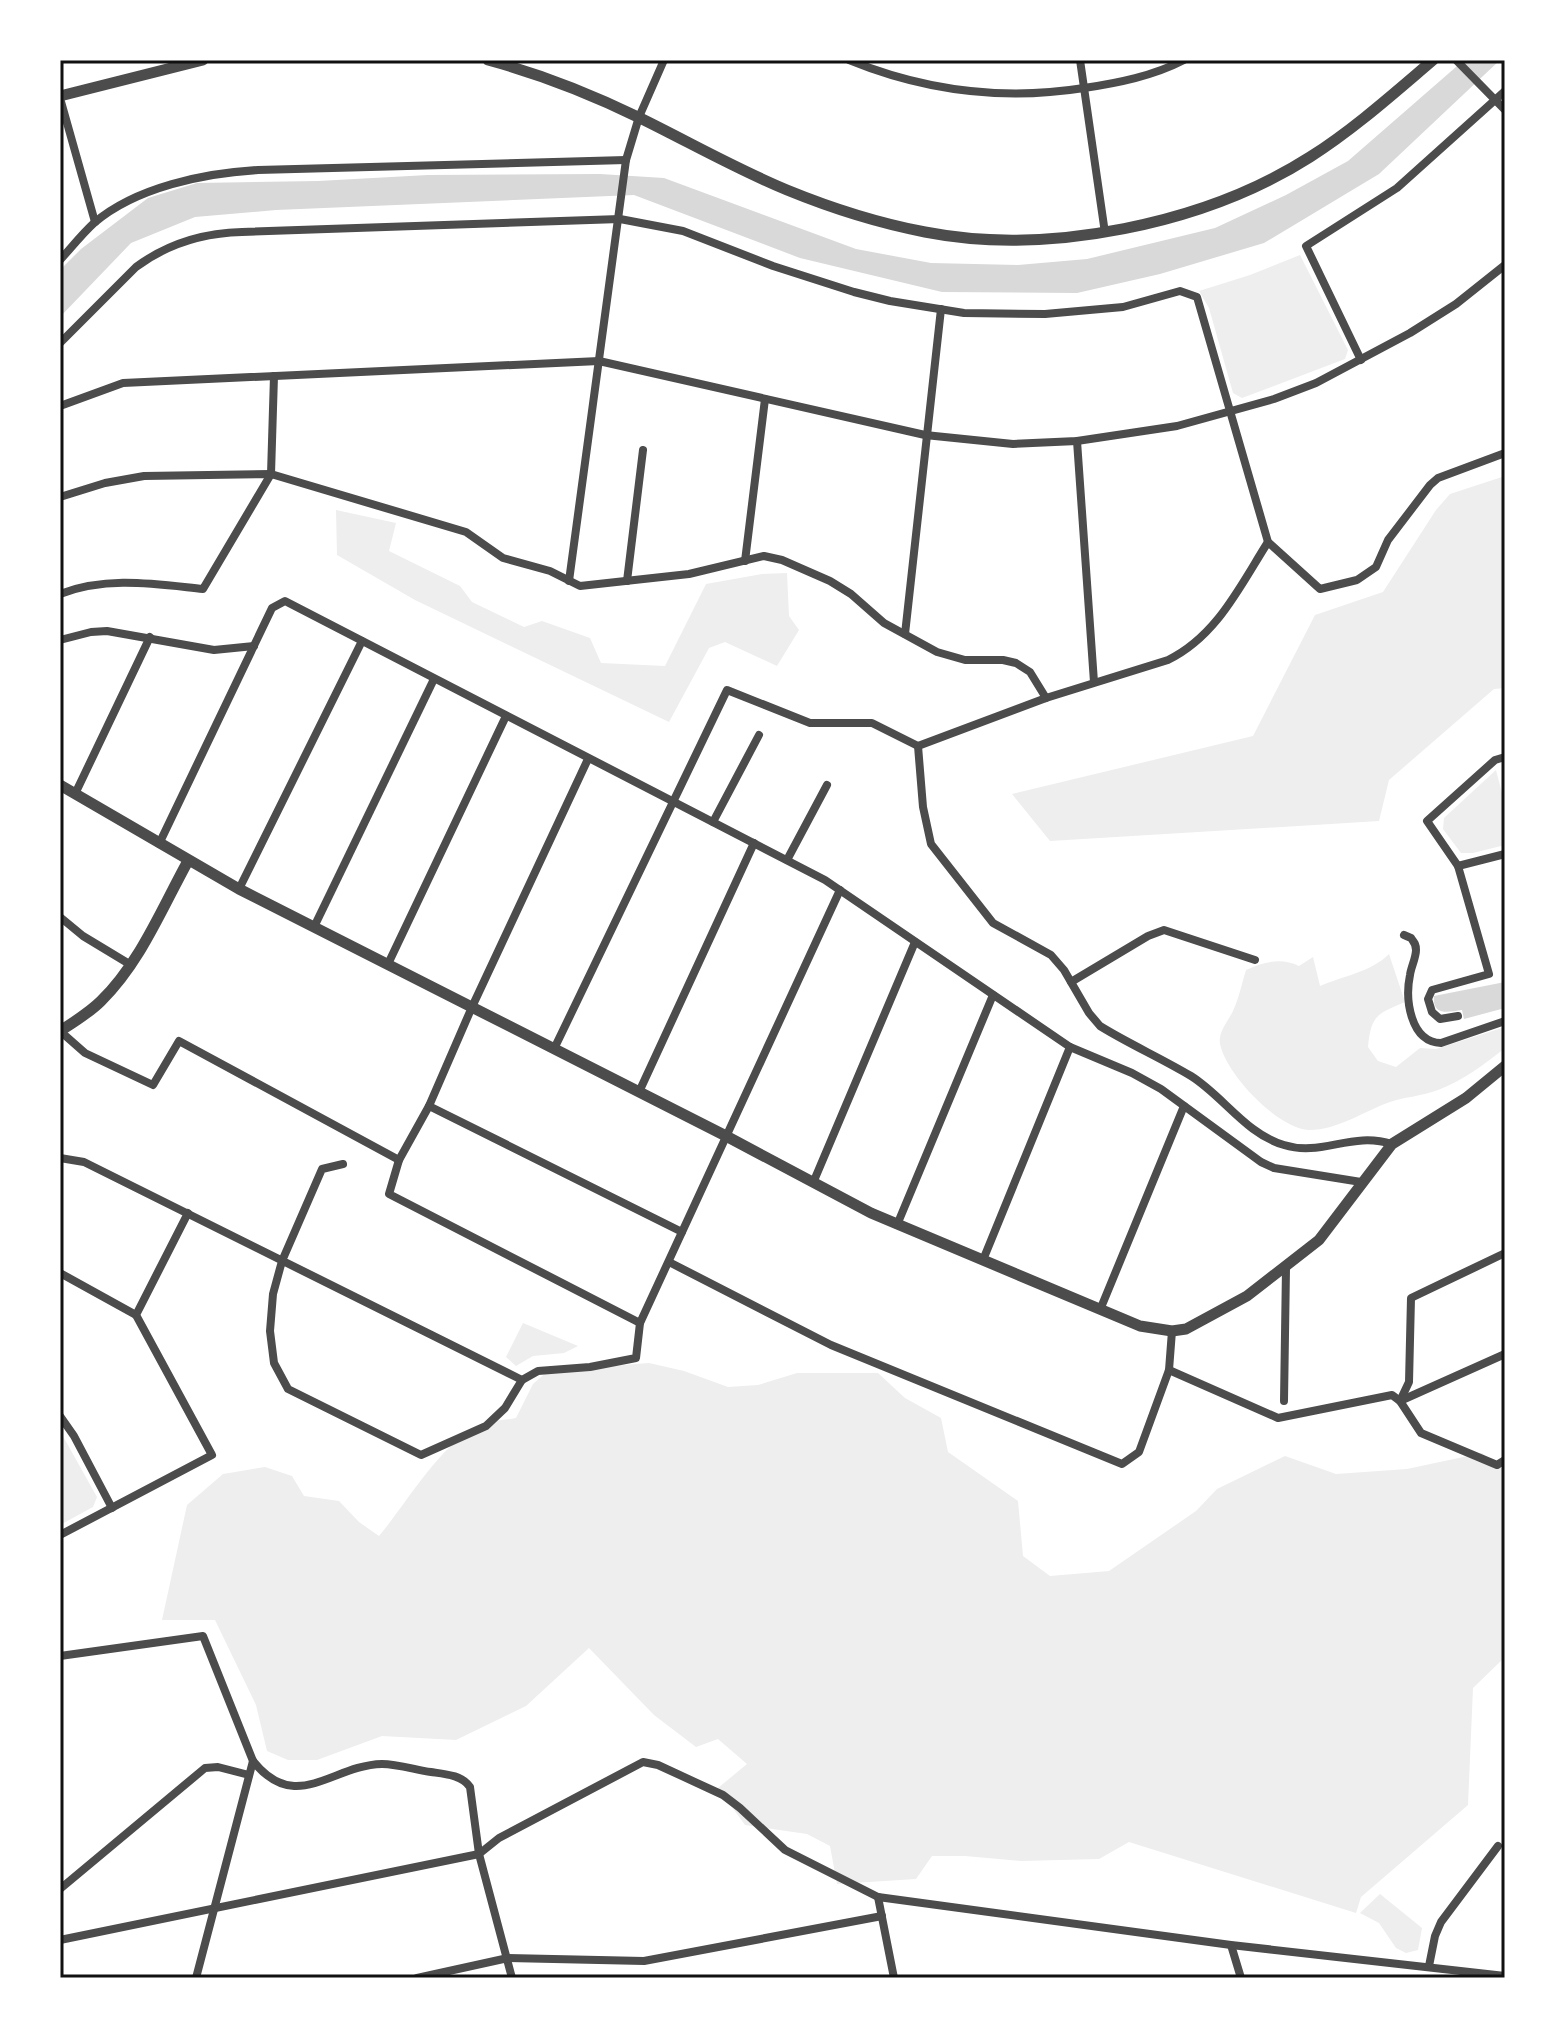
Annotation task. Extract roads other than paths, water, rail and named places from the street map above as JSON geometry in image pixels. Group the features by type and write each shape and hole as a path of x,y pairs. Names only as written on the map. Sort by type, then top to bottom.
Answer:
{"street":[{"path":"149,74 154,60"},
{"path":"95,222 60,97 203,60"},
{"path":"488,60 568,85 785,189 879,221 928,233 987,238 1105,233 1183,214 1263,183 1309,158 1346,132 1433,60"},
{"path":"569,581 626,165 639,117 664,60"},
{"path":"849,60 882,74 929,87 1010,96 1052,94 1084,88 1142,76 1184,60"},
{"path":"1080,60 1105,233"},
{"path":"1456,60 1505,110"},
{"path":"1361,360 1306,246 1397,188 1505,91"},
{"path":"60,260 95,222 143,194 199,176 225,172 626,165"},
{"path":"60,343 136,267 195,238 242,232 621,214 683,231 773,266 854,292 941,309 1008,315 1045,314 1123,307 1180,291 1197,297 1268,542 1320,589 1357,580 1376,567 1388,540 1438,478 1505,453"},
{"path":"60,406 123,383 599,361 927,435 1013,444 1077,441 1177,426 1229,413 1316,383 1456,304 1505,265"},
{"path":"905,634 941,309"},
{"path":"60,594 94,584 127,582 203,589 271,474 274,376"},
{"path":"745,561 765,399"},
{"path":"1077,441 1094,682"},
{"path":"627,581 643,450"},
{"path":"60,497 105,483 144,476 271,474 466,532 503,558 550,571 580,586 689,574 764,556 803,569 851,594 884,623 948,656 1016,663 1030,672 1046,698"},
{"path":"554,1049 727,690 810,723 872,723 918,746 1046,698 1168,660 1185,651 1225,612 1268,542"},
{"path":"159,844 272,608 285,601 840,890 1070,1047 1161,1089 1261,1162 1274,1168 1361,1182"},
{"path":"60,640 107,631 214,650 254,646"},
{"path":"75,794 150,637"},
{"path":"239,889 362,641"},
{"path":"314,927 434,679"},
{"path":"388,964 506,716"},
{"path":"713,822 759,735"},
{"path":"918,746 923,807 931,844 993,923 1051,955 1100,1026 1193,1077 1255,1131 1285,1146 1323,1148 1342,1141 1362,1139 1392,1144"},
{"path":"1458,1016 1440,1019 1432,1012 1428,999 1432,990 1489,974 1458,866 1427,821 1495,760 1505,757"},
{"path":"588,759 429,1106 399,1160 389,1194 640,1323"},
{"path":"60,785 239,889 813,1183 897,1225 1140,1326 1172,1331 1203,1321 1247,1296 1286,1268 1331,1227 1361,1182 1392,1144 1466,1098 1505,1066"},
{"path":"787,860 827,785"},
{"path":"639,1092 754,843"},
{"path":"1458,866 1505,854"},
{"path":"188,861 131,965 99,1004 60,1031 85,1053 153,1085 179,1041 399,1160"},
{"path":"343,1164 322,1169 282,1261 273,1294 270,1331 274,1363 288,1389 421,1455 486,1426 505,1408 522,1380 538,1371 590,1367 636,1358 640,1323 840,890"},
{"path":"60,917 83,936 131,965"},
{"path":"1071,982 1148,936 1164,930 1255,960"},
{"path":"1404,935 1411,938 1416,949 1408,996 1416,1031 1424,1038 1441,1043 1505,1021"},
{"path":"813,1183 915,942"},
{"path":"897,1225 993,995"},
{"path":"983,1260 1070,1047"},
{"path":"429,1106 682,1232"},
{"path":"1100,1310 1184,1106"},
{"path":"60,1158 84,1162 522,1380"},
{"path":"136,1315 188,1213"},
{"path":"1400,1401 1409,1382 1411,1298 1505,1253"},
{"path":"669,1262 831,1345 1122,1464 1139,1452 1169,1370 1172,1331"},
{"path":"1284,1401 1286,1268"},
{"path":"60,1273 136,1315 212,1455 60,1535"},
{"path":"1400,1401 1505,1354"},
{"path":"1169,1370 1278,1418 1392,1395 1400,1401 1421,1433 1497,1465 1505,1460"},
{"path":"60,1416 112,1508"},
{"path":"60,1656 203,1636 253,1761 264,1776 283,1785 295,1786 326,1782 362,1768 383,1764 465,1780 470,1787 479,1854 512,1978"},
{"path":"196,1978 253,1761"},
{"path":"60,1940 479,1854 499,1838 643,1762 658,1765 723,1795 785,1850 878,1897 1231,1945 1505,1976"},
{"path":"60,1889 205,1768 218,1767 249,1775"},
{"path":"1429,1966 1441,1922 1498,1846"},
{"path":"878,1897 894,1978"},
{"path":"417,1978 508,1958 644,1961 882,1916"},
{"path":"1231,1945 1241,1978"}]}
